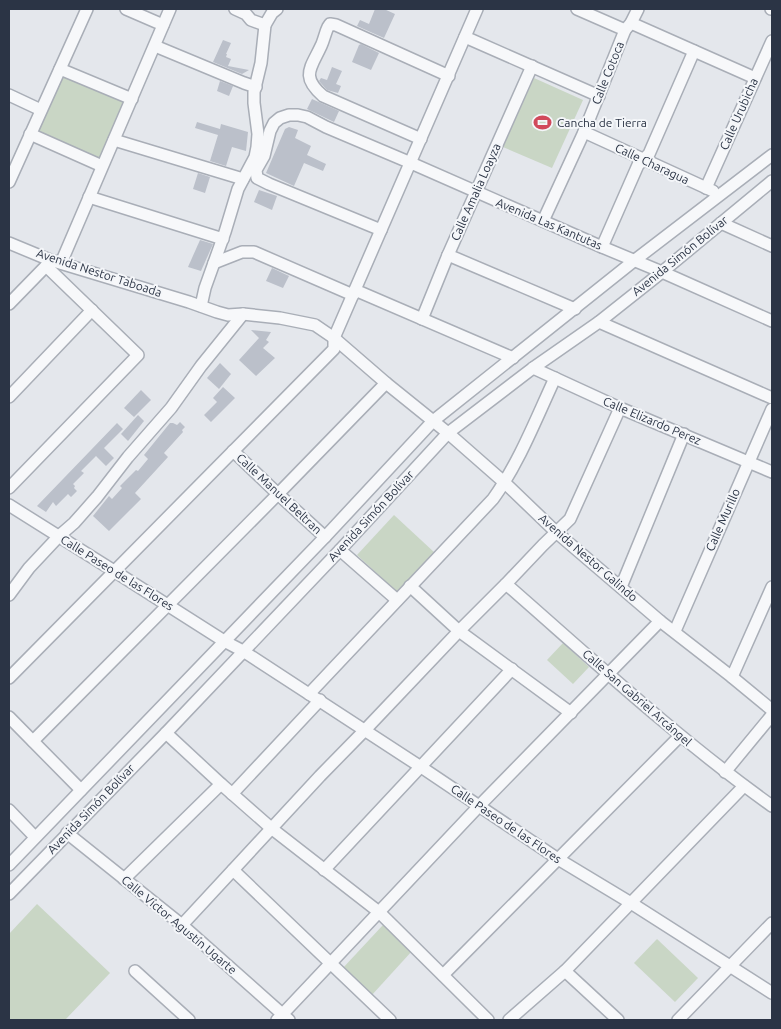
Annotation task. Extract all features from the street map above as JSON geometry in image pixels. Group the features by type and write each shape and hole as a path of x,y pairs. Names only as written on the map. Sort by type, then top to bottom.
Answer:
{"street":[{"path":"9,182 87,9"},
{"path":"126,9 164,25"},
{"path":"9,304 52,263 89,197 170,9"},
{"path":"235,9 246,14 251,20 265,25"},
{"path":"277,9 272,13 265,25 262,63 254,102 258,134 255,157 238,190 205,288 201,306 228,315 243,314 280,318 315,325 334,338 433,421"},
{"path":"578,9 694,51 755,78"},
{"name":"Calle Cotoca","path":"543,221 584,132 628,26 638,9"},
{"path":"9,678 334,349 334,338 449,76 474,10"},
{"path":"421,139 323,96 317,91 310,78 313,60 321,48 330,24 449,76"},
{"path":"465,37 599,96"},
{"name":"Calle Urubicha","path":"706,188 772,41"},
{"path":"155,46 256,87"},
{"path":"602,247 638,165 649,154 694,51"},
{"name":"Calle Amalia Loayza","path":"422,319 448,255 532,66"},
{"path":"60,69 132,99"},
{"path":"9,96 41,110"},
{"name":"Avenida Las Kantutas","path":"381,230 257,178 256,170 264,156 270,131 274,123 280,118 289,115 307,117 326,127 772,321"},
{"name":"Calle Charagua","path":"584,132 722,194"},
{"path":"30,134 102,166"},
{"path":"114,140 243,179"},
{"name":"Avenida Simón Bolívar","path":"9,864 325,537 433,421 635,260 772,156"},
{"name":"Avenida Simón Bolívar","path":"9,894 166,733 448,433 533,368 599,322 772,181"},
{"path":"89,197 223,238"},
{"path":"721,223 772,246"},
{"name":"Avenida Nestor Taboada","path":"9,243 52,263 201,306"},
{"path":"214,263 242,252 254,252 422,319 512,358"},
{"path":"448,255 575,309"},
{"path":"9,488 138,355 92,310 52,263"},
{"path":"9,397 92,310"},
{"path":"9,595 29,568 97,497 171,408 201,366 243,314"},
{"path":"599,322 772,398"},
{"name":"Calle Elizardo Perez","path":"533,368 620,408 772,472"},
{"path":"310,694 493,499 505,483 525,444 555,378"},
{"path":"33,741 278,494 386,382"},
{"path":"182,925 271,828 570,518 620,408"},
{"name":"Calle Murillo","path":"674,631 772,409"},
{"name":"Avenida Nestor Galindo","path":"433,421 505,483 556,532 660,621 772,710"},
{"path":"621,587 684,434"},
{"name":"Calle Manuel Beltran","path":"234,451 325,537"},
{"name":"Calle Paseo de las Flores","path":"9,505 320,700 558,859 632,903 772,993"},
{"path":"340,550 397,600"},
{"name":"Calle San Gabriel Arcángel","path":"506,584 680,736 772,806"},
{"path":"410,586 459,631 571,713"},
{"path":"732,677 772,587"},
{"path":"283,1018 330,964 479,806 660,621"},
{"path":"324,870 512,669"},
{"path":"232,794 320,700"},
{"path":"725,772 772,715"},
{"path":"9,717 81,790"},
{"path":"166,733 271,828 379,912 443,975 482,1018"},
{"path":"443,975 680,736"},
{"path":"124,879 221,784"},
{"path":"509,1020 564,972 744,786"},
{"path":"9,810 35,837"},
{"name":"Calle Víctor Agustín Ugarte","path":"67,833 182,925 283,1018"},
{"path":"232,870 390,1020"},
{"path":"678,1020 772,923"},
{"path":"135,971 189,1020"},
{"path":"564,972 618,1020"}],"green space":[{"path":"63,75 123,100 124,103 101,159 97,160 38,134 36,131"},
{"name":"Cancha de Tierra","path":"534,78 583,100 552,168 503,147"},
{"path":"394,515 435,553 398,593 357,555"},
{"path":"563,643 589,667 573,684 547,660"},
{"path":"37,904 110,973 65,1020 9,1020 9,934"},
{"path":"383,925 412,951 371,996 342,969"},
{"path":"657,939 698,978 675,1002 634,963"}],"building":[{"path":"375,9 384,9 395,14 384,38 357,26 360,20 369,24"},
{"path":"223,40 231,43 226,54 226,57 231,59 228,66 249,70 242,74 213,62"},
{"path":"361,44 379,53 371,70 352,62"},
{"path":"332,67 342,71 336,84 341,86 338,93 327,90 319,81 321,78 327,80"},
{"path":"220,81 233,86 229,96 217,91"},
{"path":"312,99 339,111 334,122 307,109"},
{"path":"197,122 220,129 221,124 248,132 246,151 232,147 226,166 210,161 218,135 195,128"},
{"path":"289,127 298,130 295,138 311,146 307,155 326,164 323,171 304,163 294,186 266,173 285,129"},
{"path":"198,173 210,177 205,193 193,189"},
{"path":"259,190 277,196 272,210 254,202"},
{"path":"200,240 213,244 201,271 188,267"},
{"path":"272,268 289,276 283,288 266,281"},
{"path":"251,330 271,332 266,340 269,342 263,348 275,358 256,376 239,360 259,338"},
{"path":"220,363 231,374 219,389 207,378"},
{"path":"223,387 235,398 211,422 204,415 217,402 213,398"},
{"path":"141,390 151,400 134,417 124,408"},
{"path":"138,415 144,421 128,441 121,434"},
{"path":"180,422 185,427 182,430 183,432 164,453 168,457 135,493 141,499 109,531 93,516 109,496 112,499 122,488 120,486 136,470 138,471 148,459 144,455 170,423 177,425"},
{"path":"117,423 123,429 104,448 114,458 106,466 96,456 81,471 84,473 73,484 77,491 71,497 68,494 56,506 53,502 46,512 37,506"}],"place":[{"name":"Cancha de Tierra","path":"543,123"}]}
